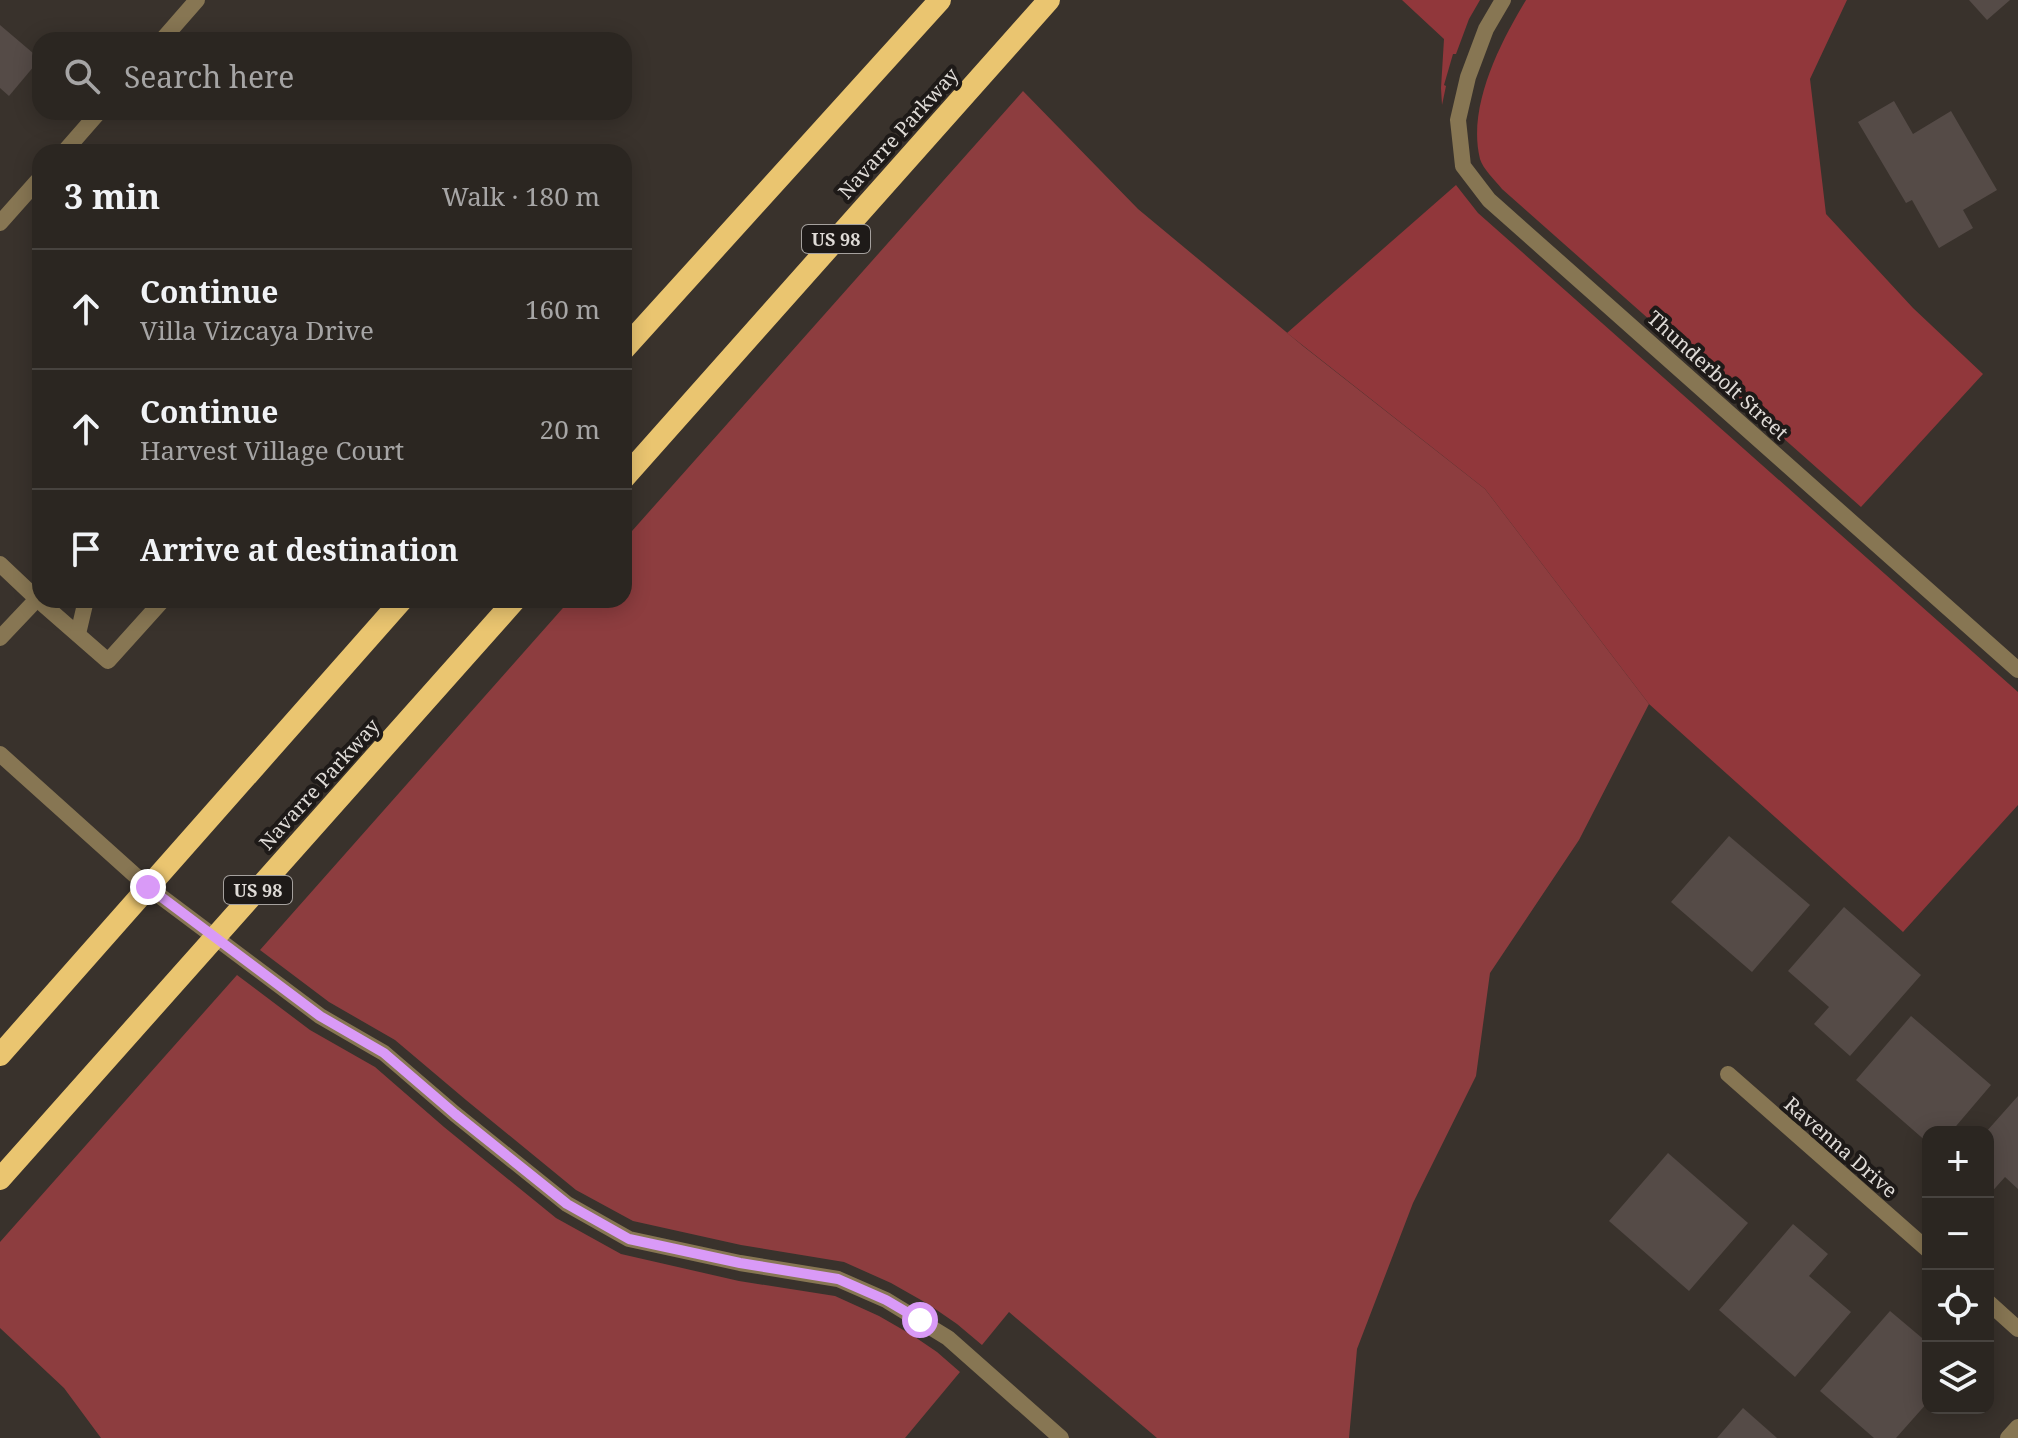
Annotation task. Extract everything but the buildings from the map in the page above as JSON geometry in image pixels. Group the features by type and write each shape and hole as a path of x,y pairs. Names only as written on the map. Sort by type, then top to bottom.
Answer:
{"highway":[{"path":"632,340 940,0"},
{"name":"Navarre Parkway","path":"632,469 1049,0"},
{"path":"0,1055 395,608"},
{"name":"Navarre Parkway","path":"0,1179 508,608"}],"street":[{"path":"169,32 197,0"},
{"name":"Thunderbolt Street","path":"1503,0 1486,29 1468,77 1458,120 1463,166 1489,200 2018,670"},
{"path":"71,144 92,120"},
{"path":"0,223 32,187"},
{"path":"0,564 32,594"},
{"path":"0,638 32,604"},
{"path":"48,608 108,661 156,608"},
{"path":"78,634 84,608"},
{"path":"0,754 148,887 320,1016 384,1053 567,1204 629,1239 740,1263 838,1279 886,1300 948,1338 1061,1438"},
{"name":"Ravenna Drive","path":"1728,1074 1922,1245"},
{"path":"1994,1307 2018,1329"},
{"path":"2008,1438 2018,1427"}],"shaded area":[{"path":"1402,0 1480,0 1456,54 1453,54 1442,105 1444,39"},
{"path":"1526,0 1847,0 1810,79 1826,214 1913,308 1983,374 1861,507 1502,189 1484,167 1477,139 1482,97 1497,55"},
{"path":"1023,91 1138,209 1303,346 1485,489 1649,704 1579,840 1490,973 1476,1076 1413,1203 1357,1349 1349,1438 1157,1438 1009,1312 982,1345 928,1304 844,1262 741,1245 633,1221 576,1190 395,1040 329,1002 260,950 563,608 632,608 632,531"},
{"path":"1456,185 1478,213 2018,692 2018,805 1903,932 1649,704 1485,489 1287,333"},
{"path":"237,975 310,1030 375,1067 556,1218 621,1254 739,1281 835,1296 912,1335 960,1372 905,1438 101,1438 64,1388 0,1328 0,1242"}],"route":[{"path":"148,887 320,1016 384,1053 567,1204 629,1239 740,1263 838,1279 886,1300 920,1320"}]}
